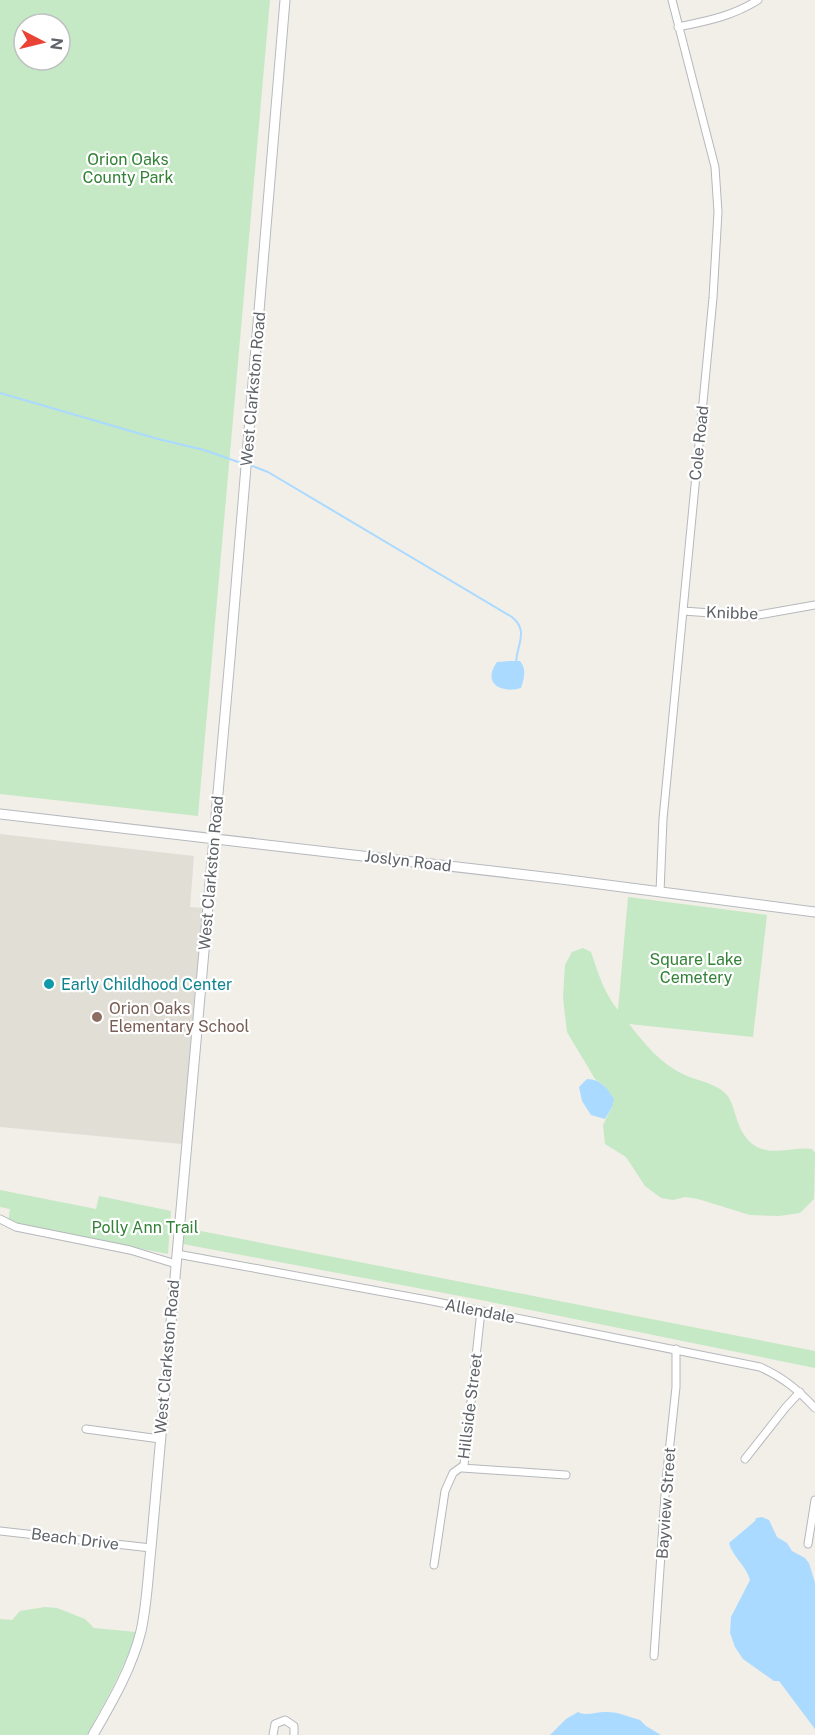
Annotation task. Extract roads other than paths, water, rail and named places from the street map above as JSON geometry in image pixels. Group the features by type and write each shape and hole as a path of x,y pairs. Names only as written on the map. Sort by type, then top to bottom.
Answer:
{"main road":[{"name":"West Clarkston Road","path":"93,1735 111,1704 135,1651 141,1629 151,1548 230,658 285,0"},
{"name":"Joslyn Road","path":"0,814 815,912"}],"street":[{"name":"Cole Road","path":"660,892 663,819 713,298 718,189 715,167 672,0"},
{"path":"678,27 728,16 759,0"},
{"name":"Knibbe","path":"683,611 753,616 815,604"},
{"name":"Allendale","path":"0,1219 16,1227 130,1250 176,1259 224,1262 676,1349 760,1368 781,1377 815,1408"},
{"name":"Hillside Street","path":"434,1565 445,1491 453,1473 464,1465 474,1392 481,1311"},
{"name":"Bayview Street","path":"654,1656 666,1480 676,1387 676,1349"},
{"path":"745,1459 800,1392"},
{"path":"86,1429 160,1439"},
{"path":"462,1468 566,1475"},
{"path":"808,1544 815,1500"},
{"name":"Beach Drive","path":"0,1531 151,1548"},
{"path":"273,1735 275,1724 285,1720 294,1726 294,1735"}],"water":[{"path":"520,661 524,667 521,688 500,688 492,681 491,676 497,662"},
{"path":"587,1079 600,1082 614,1099 605,1119 591,1115 582,1101 579,1087"},
{"path":"762,1517 769,1520 777,1537 787,1543 792,1551 805,1558 809,1563 815,1583 815,1729 779,1681 774,1681 743,1659 730,1633 731,1617 750,1580 729,1543 756,1518"},
{"path":"578,1712 620,1714 640,1720 661,1735 550,1735 566,1719"}],"waterway":[{"path":"0,393 204,450 244,464"},
{"path":"250,465 268,472 512,617 520,627 521,633 516,663"}],"place":[{"name":"Early Childhood Center","path":"49,984"},
{"name":"Orion Oaks Elementary School","path":"97,1017"}],"park label":[{"name":"Orion Oaks County Park","path":"128,168"},
{"name":"Square Lake Cemetery","path":"696,968"},
{"name":"Polly Ann Trail","path":"145,1227"}]}
